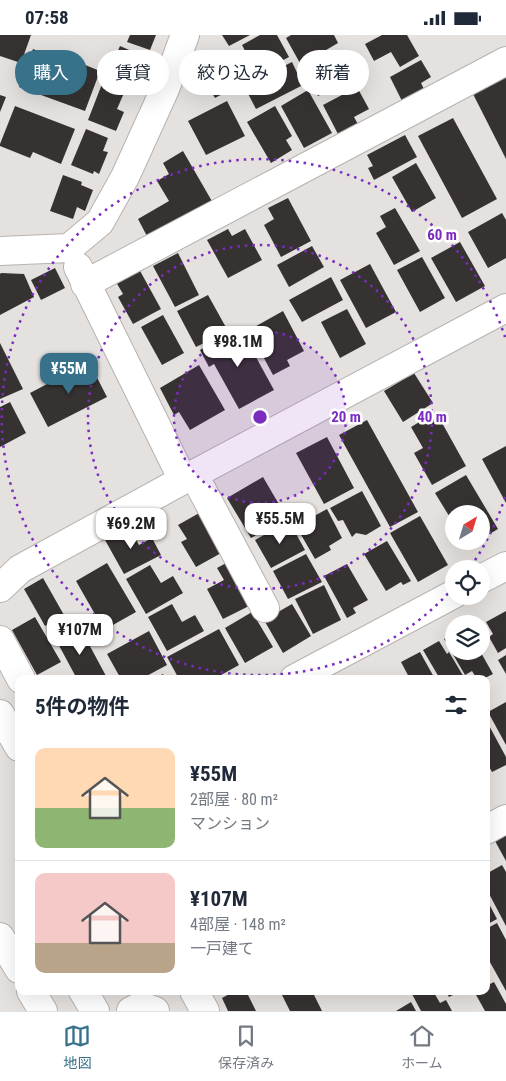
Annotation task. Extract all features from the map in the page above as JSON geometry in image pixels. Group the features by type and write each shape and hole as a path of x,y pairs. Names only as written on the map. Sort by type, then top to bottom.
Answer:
{"street":[{"path":"0,251 70,248 100,222 125,177 165,89 185,35"},
{"path":"85,284 506,61"},
{"path":"70,248 85,284 188,477 265,608"},
{"path":"0,588 20,569 506,307"},
{"path":"490,574 506,566"},
{"path":"301,675 445,598"},
{"path":"0,640 19,675"},
{"path":"0,714 15,740"},
{"path":"490,828 506,819"},
{"path":"15,929 0,937 15,962"},
{"path":"33,995 43,1011"},
{"path":"86,995 95,1011"},
{"path":"148,995 156,1011"},
{"path":"196,995 205,1011"},
{"path":"131,1011 141,1006 156,1011"}],"building":[{"path":"0,35 31,35 26,50 15,50 15,61 0,56"},
{"path":"130,35 156,35 150,50 127,42"},
{"path":"222,35 250,35 229,46"},
{"path":"260,35 277,35 285,50 245,50 242,45"},
{"path":"291,35 334,35 338,43 326,50 297,50 297,58 286,38"},
{"path":"382,35 407,35 419,56 400,67 391,52 374,61 365,44"},
{"path":"120,46 129,50 118,50"},
{"path":"421,60 431,77 421,83 424,89 402,101 390,77"},
{"path":"292,62 297,72 297,88 287,93 287,64"},
{"path":"87,66 97,70 97,79 85,111 41,95 87,95"},
{"path":"506,77 506,159 473,94"},
{"path":"0,95 6,97 0,112"},
{"path":"98,95 123,95 117,109 124,112 116,131 88,120"},
{"path":"249,95 283,95 256,109"},
{"path":"300,95 311,95 332,133 304,148 281,106"},
{"path":"342,95 361,95 369,109 354,117 359,126 339,136 323,105"},
{"path":"227,101 245,136 206,155 188,121"},
{"path":"15,106 75,129 61,164 33,152 30,158 0,146"},
{"path":"275,106 292,136 286,140 292,150 271,163 247,122"},
{"path":"453,118 497,199 462,218 418,136"},
{"path":"86,129 108,138 103,151 108,152 99,174 94,171 93,174 71,165"},
{"path":"405,135 417,157 374,180 368,168 373,166 367,155"},
{"path":"183,151 213,203 149,240 138,219 169,201 157,181 169,174 163,163"},
{"path":"416,163 436,198 412,212 392,177"},
{"path":"63,175 82,182 81,185 93,190 85,211 77,207 73,219 50,211"},
{"path":"288,198 311,241 281,257 264,225 274,219 268,208"},
{"path":"395,208 420,251 394,265 376,233 386,227 380,216"},
{"path":"502,213 506,220 506,258 488,268 468,232"},
{"path":"228,229 232,236 245,229 262,260 228,278 207,240"},
{"path":"460,242 485,286 456,302 431,258"},
{"path":"312,246 324,267 289,287 277,265"},
{"path":"178,253 199,295 175,307 153,266"},
{"path":"422,257 445,298 420,312 397,270"},
{"path":"370,264 396,312 366,328 340,280"},
{"path":"55,268 65,288 41,300 31,280"},
{"path":"139,269 161,309 133,324 118,297 123,294 116,282"},
{"path":"0,274 24,274 34,297 0,315"},
{"path":"331,277 343,300 302,322 289,300"},
{"path":"208,295 228,331 196,347 177,311"},
{"path":"347,309 366,344 340,358 321,322"},
{"path":"283,311 304,351 287,360 290,366 273,375 249,330"},
{"path":"163,315 184,353 162,365 141,327"},
{"path":"240,328 274,390 239,409 214,364 209,367 200,350"},
{"path":"0,343 23,389 0,399"},
{"path":"89,362 107,397 48,427 30,393"},
{"path":"199,365 225,410 190,430 179,412 174,415 160,388"},
{"path":"414,373 433,403 403,422 384,391"},
{"path":"10,402 26,433 0,447 0,407"},
{"path":"436,412 466,466 432,485 414,453 423,448 411,427"},
{"path":"367,420 418,512 390,527 339,435"},
{"path":"327,437 354,488 324,504 296,453"},
{"path":"506,446 506,503 482,459"},
{"path":"466,475 484,505 445,505 445,509 435,493"},
{"path":"263,477 287,518 251,538 227,498"},
{"path":"362,491 381,526 366,535 356,533 352,537 343,520 338,521 330,508"},
{"path":"327,509 342,538 329,546 331,550 315,559 296,526"},
{"path":"201,512 223,552 196,567 181,542 187,539 178,525"},
{"path":"420,516 445,560 445,567 418,582 390,533"},
{"path":"490,516 498,529 490,534"},
{"path":"289,521 305,550 271,568 255,540"},
{"path":"129,527 139,545 152,538 161,555 124,574 105,540"},
{"path":"387,541 411,581 403,585 401,582 386,591 364,554"},
{"path":"306,554 322,582 288,599 273,571"},
{"path":"228,562 251,605 223,619 207,589 224,580 217,568"},
{"path":"107,563 136,612 104,630 76,581"},
{"path":"347,564 368,600 353,608 356,613 347,618 324,576"},
{"path":"150,565 161,583 173,576 183,593 146,614 126,579"},
{"path":"43,578 64,615 45,626 24,589"},
{"path":"324,585 341,620 313,634 295,599"},
{"path":"172,604 182,622 195,615 204,631 167,651 148,617"},
{"path":"292,604 311,636 283,653 264,620"},
{"path":"506,611 506,648 498,653 490,639 493,634 490,629 490,620"},
{"path":"252,612 273,647 245,663 225,628"},
{"path":"35,617 61,662 37,675 12,630"},
{"path":"74,628 79,637 84,635 105,675 75,675 55,638"},
{"path":"219,629 239,665 221,675 177,675 167,657"},
{"path":"149,631 167,665 148,675 119,675 107,654"},
{"path":"439,641 445,651 445,660 454,660 463,675 438,675 423,650"},
{"path":"420,652 433,675 408,675 401,662"},
{"path":"506,655 506,674 498,660"},
{"path":"456,660 485,660 493,674 474,675 472,671 465,675"},
{"path":"506,702 506,745 490,716 490,711"},
{"path":"490,727 506,757 506,765 492,772 490,768"},
{"path":"506,835 506,861 495,841"},
{"path":"502,865 506,872 506,926 490,896 490,872"},
{"path":"490,906 497,919 490,923"},
{"path":"497,923 506,940 506,991 490,962 490,927"},
{"path":"494,982 506,1004 506,1011 485,1011 476,995 490,995 490,984"},
{"path":"228,995 248,995 256,1011 228,1011 222,998"},
{"path":"282,995 314,995 322,1011 290,1011"},
{"path":"413,995 435,995 440,1003 446,1000 452,1011 421,1011"},
{"path":"411,1002 416,1011 396,1011"}]}
